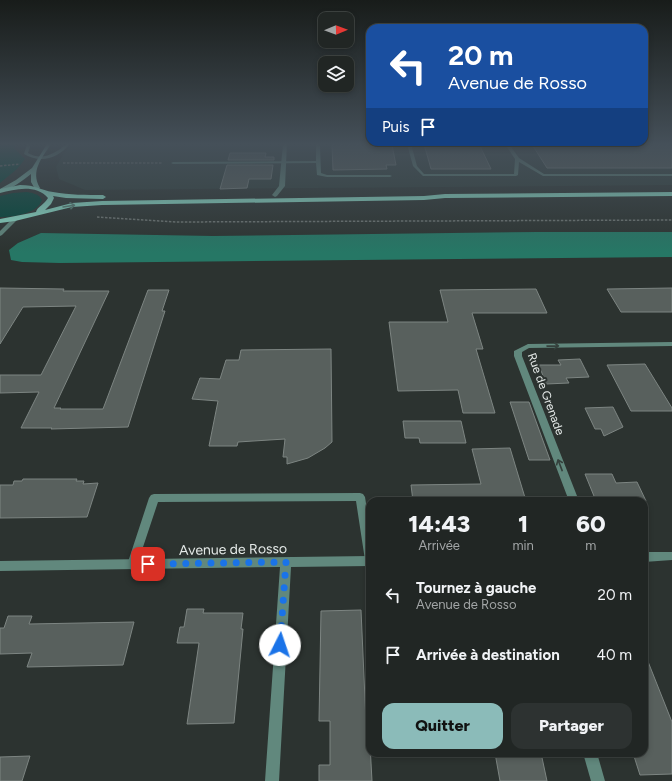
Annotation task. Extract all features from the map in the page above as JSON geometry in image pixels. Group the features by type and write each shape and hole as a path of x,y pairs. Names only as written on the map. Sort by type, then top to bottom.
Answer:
{"main road":[{"path":"1,190 26,187 37,188 48,193 66,196 104,197 423,194 445,196"},
{"path":"32,215 49,203 51,198 48,193"},
{"path":"0,221 15,219 72,205 102,203 416,198 445,196 672,194"}],"street":[{"path":"1,190 19,180"},
{"path":"33,180 37,188"},
{"path":"275,195 282,186 283,180"},
{"path":"0,234 15,219"},
{"name":"Rue de Grenade","path":"572,497 518,356 518,351 528,346 672,344"},
{"path":"132,565 154,498 360,497 366,535"},
{"path":"648,557 672,556"},
{"name":"Avenue de Rosso","path":"0,566 366,560"},
{"path":"272,781 286,562"},
{"path":"591,757 598,781"}],"path":[{"path":"92,217 176,222 672,220"}],"shaded area":[{"path":"62,180 672,180 672,185 85,190"},
{"path":"27,192 38,195 42,200 35,209 24,214 0,217 0,196"},
{"path":"672,232 672,257 60,263 22,262 11,260 9,250 18,243 41,233 213,236"}],"building":[{"path":"222,180 249,180 247,188 220,189"},
{"path":"0,288 64,289 63,291 109,291 54,408 61,408 60,409 103,409 148,290 169,290 162,311 165,311 128,427 51,429 52,428 21,428 39,392 0,393 0,375 41,375 76,306 23,307 0,344"},
{"path":"672,288 672,312 621,312 607,289"},
{"path":"536,289 547,313 472,313 483,349 476,349 495,413 463,413 458,390 398,391 389,322 448,322 440,290"},
{"path":"331,349 332,442 325,448 308,458 287,464 287,457 283,457 285,439 238,442 237,446 209,446 218,401 192,399 200,378 220,379 226,360 239,360 241,350"},
{"path":"580,359 589,377 566,378 569,383 546,384 539,365 561,365 558,360"},
{"path":"645,364 672,408 672,411 631,411 607,365"},
{"path":"510,402 529,402 550,460 529,460"},
{"path":"613,407 623,427 604,436 601,429 595,429 585,408"},
{"path":"403,421 461,421 466,443 420,443 419,438 405,438"},
{"path":"510,448 525,497 412,497 411,485 481,484 472,449"},
{"path":"585,474 612,474 616,483 637,482 644,497 594,497"},
{"path":"23,479 77,479 76,481 84,481 83,484 98,483 87,517 0,518 0,485 13,485 14,481 22,481"},
{"path":"187,609 204,609 203,613 243,613 241,629 243,629 234,723 187,724 199,643 177,643 180,627 184,627"},
{"path":"361,610 366,722 366,757 371,757 372,781 319,781 319,765 330,765 330,721 319,721 321,611"},
{"path":"8,616 32,616 29,624 134,622 123,665 27,667 32,653 0,654 0,628 4,628"},
{"path":"648,662 672,722 672,774 640,775 634,757 648,757"},
{"path":"30,756 22,781 0,781 0,757"},
{"path":"496,757 542,757 547,781 500,781"}],"route":[{"path":"148,564 286,562 280,645"}]}
